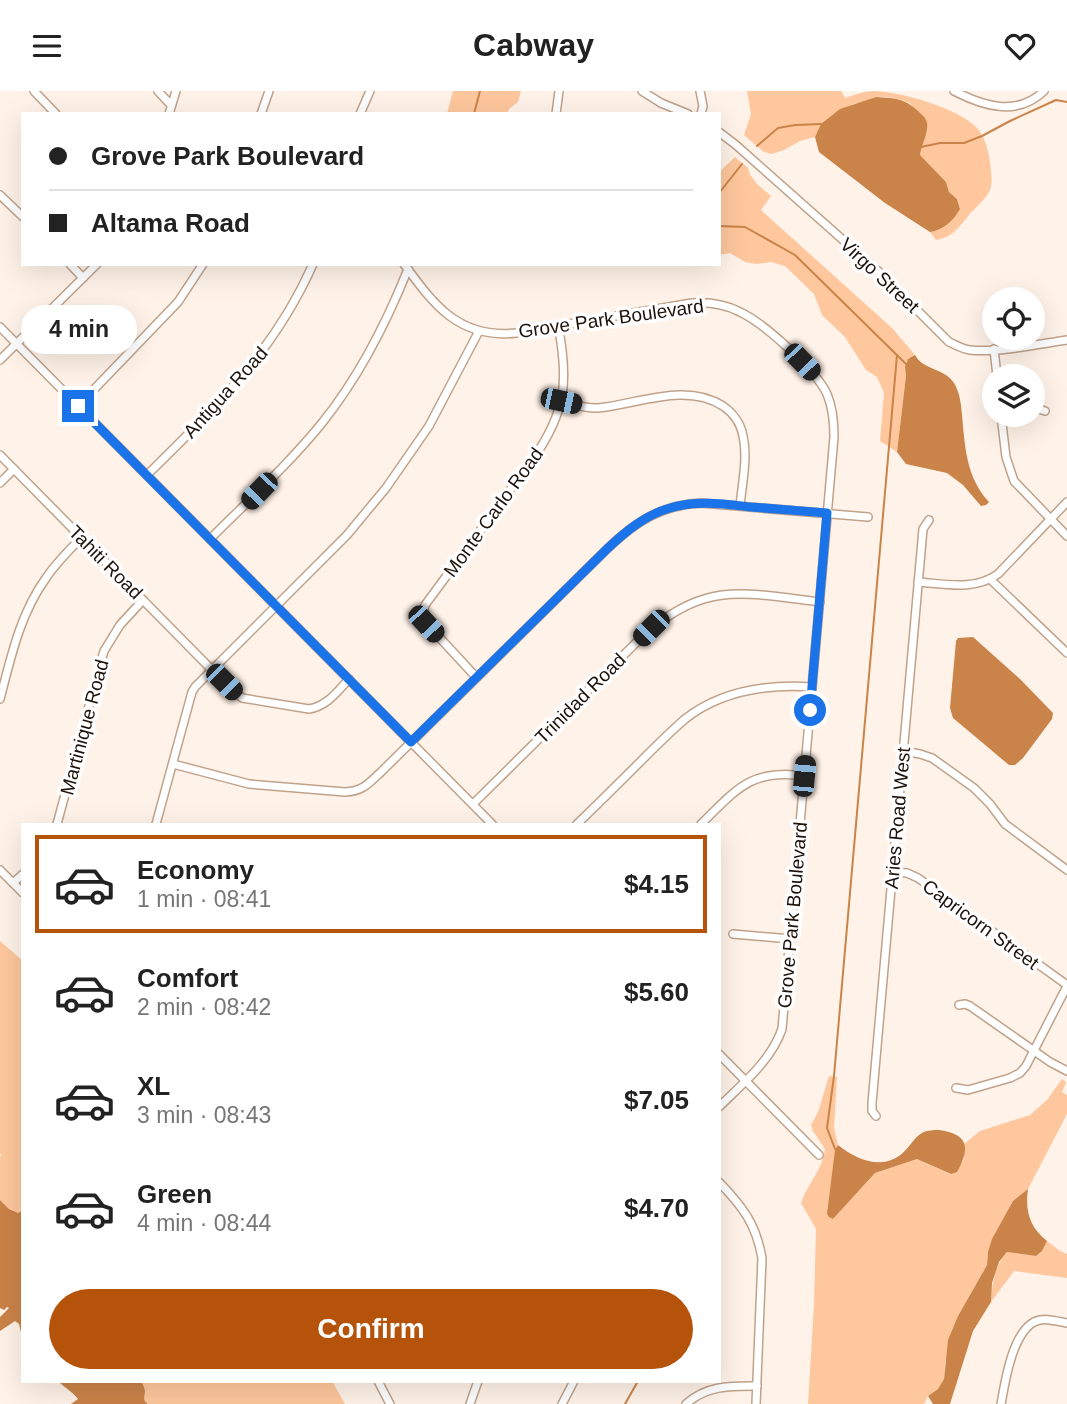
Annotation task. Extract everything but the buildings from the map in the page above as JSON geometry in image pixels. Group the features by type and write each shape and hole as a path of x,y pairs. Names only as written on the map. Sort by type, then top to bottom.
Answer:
{"street":[{"path":"34,91 55,112"},
{"path":"158,91 171,105"},
{"path":"169,112 176,91"},
{"path":"262,112 270,91"},
{"path":"361,112 370,91"},
{"path":"556,112 559,91"},
{"path":"700,91 702,112"},
{"path":"954,91 995,107 1010,107 1029,102 1044,91"},
{"path":"640,93 683,112"},
{"name":"Virgo Street","path":"721,134 878,271 949,342 972,350 982,350"},
{"path":"0,195 21,215"},
{"path":"72,266 83,278"},
{"path":"0,360 95,266"},
{"path":"78,406 178,302 202,266"},
{"name":"Antigua Road","path":"147,475 228,394 260,355 295,301 312,266"},
{"path":"210,538 294,455 335,405 374,344 395,302 406,267"},
{"name":"Grove Park Boulevard","path":"406,267 428,297 446,315 480,331 509,334 699,303 731,308 754,320 794,354 816,376 827,393 831,404 834,437 782,1029 778,1042 769,1055 721,1105"},
{"name":"Monte Carlo Road","path":"476,677 426,624 425,605 543,445 554,422 561,401 565,371 558,325"},
{"path":"0,327 491,823"},
{"path":"156,823 192,692 198,682 347,535 386,488 429,426 480,331"},
{"name":"Virgo Street","path":"1045,343 1067,340"},
{"path":"561,401 595,408 683,394 702,396 714,401 733,415 743,434 745,449 740,506"},
{"path":"1002,427 1009,471 1020,488 1067,536"},
{"name":"Tahiti Road","path":"0,455 242,698 309,709 325,704 349,680"},
{"path":"0,483 14,469"},
{"path":"919,582 968,585 990,579 998,574 1067,502"},
{"path":"173,764 249,784 357,791 366,787 625,531 639,522 668,508 688,504 868,517"},
{"name":"Aries Road West","path":"876,1116 872,1111 872,1103 891,871 923,529 929,520"},
{"path":"0,699 26,613 46,577 82,537"},
{"path":"990,579 1067,653"},
{"name":"Trinidad Road","path":"473,804 651,628 677,610 706,598 738,594 820,602"},
{"name":"Martinique Road","path":"57,823 104,651 120,625 143,600"},
{"path":"579,823 673,730 701,708 740,692 765,687 812,687"},
{"path":"903,751 932,758 974,787 1005,824 1067,870"},
{"path":"702,823 750,781 773,774 804,776"},
{"path":"0,870 21,891"},
{"name":"Capricorn Street","path":"891,871 918,878 1067,986"},
{"path":"13,883 21,876"},
{"path":"733,934 791,939"},
{"path":"956,1088 968,1090 1020,1073 1067,986"},
{"path":"959,1005 970,1006 1067,1071"},
{"path":"721,1056 820,1155"},
{"path":"721,1184 748,1216 760,1243 763,1273 756,1404"},
{"path":"1001,1404 1013,1354 1023,1332 1042,1319 1067,1323"},
{"path":"379,1383 390,1404"},
{"path":"470,1404 477,1383"},
{"path":"562,1404 573,1383"},
{"path":"686,1404 701,1393 713,1389 727,1386 757,1387"}],"shaded area":[{"path":"453,91 521,91 518,102 508,112 448,112"},
{"path":"747,91 841,91 845,98 872,91 912,97 943,108 968,121 982,136 989,159 992,180 990,190 955,231 936,240 930,232 948,224 960,208 946,182 920,155 927,131 910,103 882,97 854,104 829,118 815,137 772,154 764,152 744,135 751,114"},
{"path":"876,97 906,102 926,120 927,127 920,155 946,182 960,209 944,227 930,232 885,203 819,152 815,137 821,124 840,109"},
{"path":"735,157 748,168 758,185 771,196 761,210 892,328 915,355 908,359 905,367 897,452 880,441 884,393 877,377 866,370 845,337 822,315 814,294 785,266 771,262 745,262 730,253 721,255 721,170"},
{"path":"915,355 922,363 951,379 956,387 961,403 968,461 975,482 989,502 986,505 981,506 963,485 947,473 906,464 897,452 905,367 908,359"},
{"path":"973,637 1053,713 1052,719 1015,765 1009,765 953,718 950,708 956,641 958,638"},
{"path":"0,941 21,959 21,1211 18,1213 0,1200"},
{"path":"829,1076 837,1077 834,1128 838,1145 835,1150 833,1219 875,1173 917,1159 950,1174 964,1160 964,1144 980,1131 1030,1115 1047,1100 1062,1079 1066,1082 1062,1092 1067,1095 1067,1114 1028,1189 1013,1201 988,1252 987,1265 958,1316 945,1363 944,1379 924,1404 808,1404 816,1229 801,1203 818,1170 825,1149 811,1125"},
{"path":"939,1130 956,1135 964,1143 964,1155 957,1172 951,1174 917,1159 875,1173 833,1219 829,1217 827,1214 835,1150 838,1145 859,1158 883,1162 899,1156 922,1133"},
{"path":"1028,1189 1027,1204 1032,1224 1047,1241 1036,1256 1007,1252 999,1262 992,1283 991,1302 973,1331 950,1404 933,1404 928,1396 938,1389 944,1379 948,1340 958,1316 987,1265 992,1239 1013,1201"},
{"path":"0,1200 9,1209 18,1213 21,1211 21,1332 19,1324 15,1321 0,1331 0,1317 9,1308 0,1308"},
{"path":"1047,1241 1067,1254 1067,1278 1014,1271 991,1302 995,1275 1007,1252 1036,1256"},
{"path":"60,1383 143,1383 144,1400 148,1404 71,1404 78,1399"},
{"path":"143,1383 333,1383 345,1404 148,1404 144,1400"}],"waterway":[{"path":"475,112 480,91"},
{"path":"921,147 940,143 964,143 1056,100 1067,102"},
{"path":"757,146 778,128 821,124"},
{"path":"721,190 742,164"},
{"path":"721,226 745,227 795,255 906,364"},
{"path":"835,1149 827,1128 834,1076 897,355"},
{"path":"625,1404 637,1383"}],"route":[{"path":"78,406 411,742 625,531 639,522 668,508 701,503 827,513 810,710"}]}
